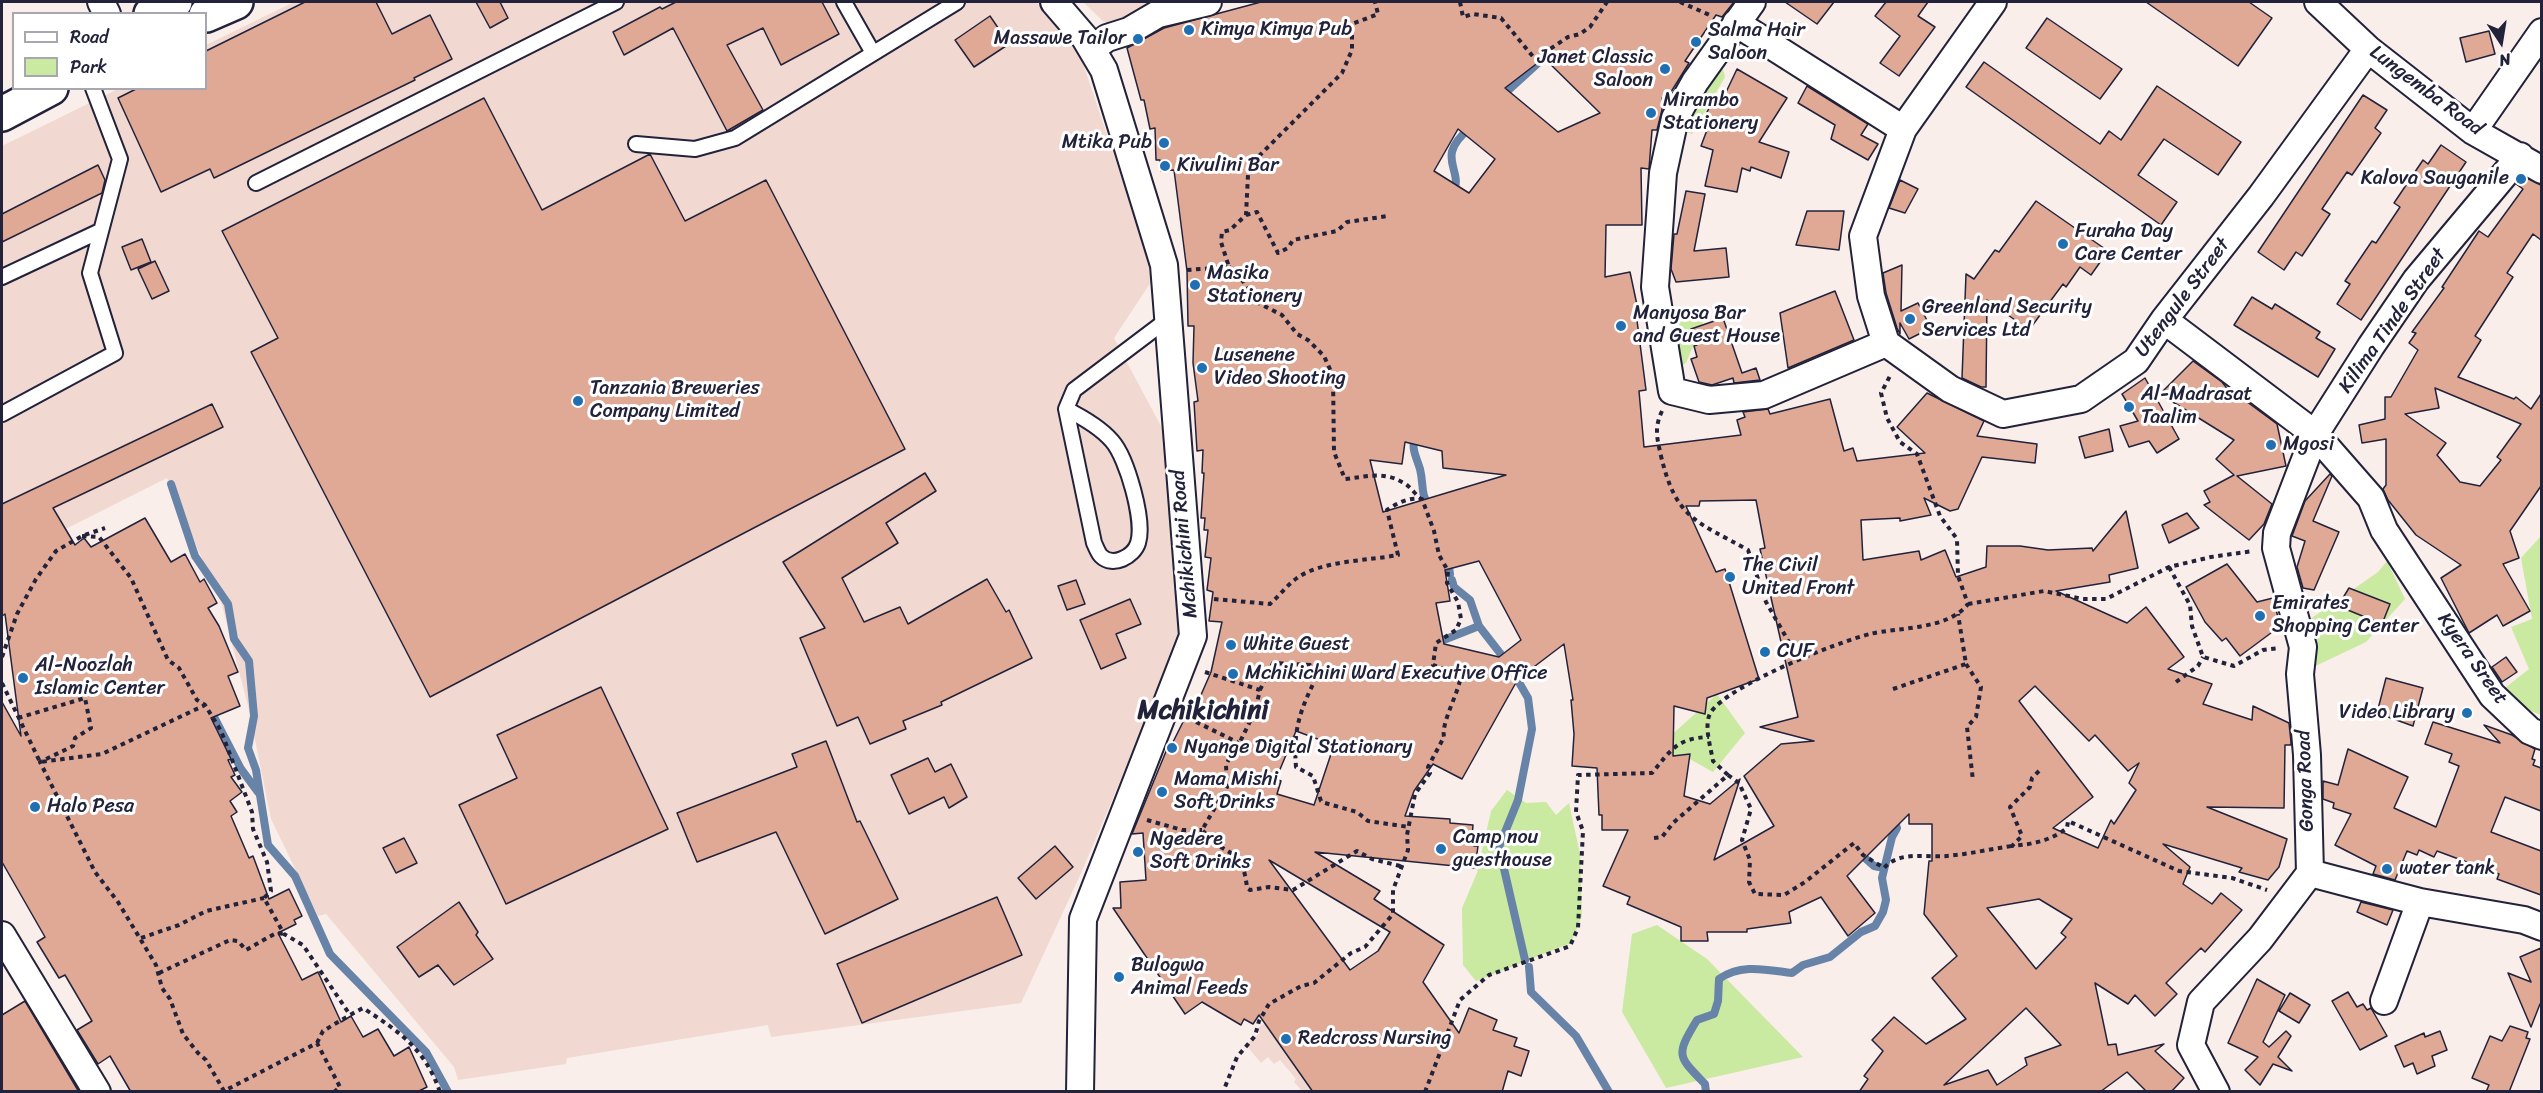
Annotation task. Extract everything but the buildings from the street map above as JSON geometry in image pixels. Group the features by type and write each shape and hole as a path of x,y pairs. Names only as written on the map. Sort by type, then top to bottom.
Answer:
{"main road":[{"path":"155,12 175,2"},
{"path":"207,15 236,2"},
{"path":"2,114 47,90"}],"street":[{"name":"Mchikichini Road","path":"1054,2 1092,49 1104,70 1164,272 1193,636 1124,818 1083,918 1080,1092"},
{"path":"1092,49 1107,38 1129,30 1158,14 1208,2"},
{"path":"1752,2 1695,82 1675,118 1663,173 1655,286 1672,391 1709,400 1764,395 1886,343 1871,296 1863,236 1903,129 1993,2"},
{"name":"Lungemba Road","path":"2318,2 2368,49 2473,131 2541,170"},
{"path":"1736,23 1903,129"},
{"path":"2473,131 2541,32"},
{"name":"Utengule Street","path":"1886,343 1950,389 2003,414 2081,399 2136,362 2163,320 2261,196 2368,49"},
{"name":"Kilima Tinde Street","path":"2315,434 2416,280 2520,156"},
{"name":"Kyera Sreet","path":"2163,320 2315,434 2371,498 2384,530 2492,695 2530,731 2541,736"},
{"name":"Gonga Road","path":"2310,873 2307,755 2300,674 2303,647 2276,548 2277,533 2315,434"},
{"path":"2216,1092 2191,1046 2201,1002 2260,939 2310,873 2420,902 2524,920 2541,927"},
{"path":"2384,1001 2420,902"},
{"path":"2,935 97,1092"}],"lane":[{"path":"256,183 616,2"},
{"path":"844,2 873,53"},
{"path":"636,144 695,149 735,138 957,2"},
{"path":"2,414 115,353 90,273 120,159 94,90"},
{"path":"2,277 100,231"},
{"path":"1066,409 1099,430 1120,453 1140,525 1139,541 1135,551 1124,558 1111,561 1101,556 1094,543 1066,409 1074,390 1168,319"}],"path":[{"path":"1246,215 1248,175 1253,162 1342,73 1352,50 1352,24 1378,14 1376,2"},
{"path":"1460,2 1463,17 1473,14 1502,18 1535,59 1568,37 1580,34 1590,27 1607,2"},
{"path":"1680,2 1710,16 1736,23"},
{"path":"1229,267 1221,243 1222,232 1230,230 1246,215 1257,212 1278,253 1288,248 1293,240 1338,231 1347,222 1388,216"},
{"path":"1164,272 1229,267 1237,272 1256,302 1282,315 1297,334 1308,340 1324,356 1333,376 1334,452 1345,480 1365,475 1386,475 1404,483 1422,499 1440,555 1448,572 1447,583 1458,602 1461,619 1456,630 1436,643 1433,665 1461,675 1460,689 1443,733 1444,737 1428,767 1430,773 1415,794 1409,827 1408,850 1400,866 1393,890 1393,914 1365,946 1351,953 1314,983 1301,986 1269,1004 1259,1021 1255,1036 1238,1057 1223,1092"},
{"path":"1907,358 1887,379 1881,393 1887,418 1900,442 1917,454 1940,516 1957,539 1958,576 1968,604"},
{"path":"1672,391 1655,426 1666,475 1676,501 1704,528 1748,550 1766,602 1798,658"},
{"path":"1190,598 1270,604 1278,593 1300,576 1321,568 1398,555 1387,510 1408,499 1422,499"},
{"path":"2,657 17,614 36,579 56,551 82,536 105,528"},
{"path":"82,536 99,537 131,578 168,660 179,668 198,702 205,705 221,731 240,776 245,800 252,812 253,829 267,862 271,891 264,898 206,912 179,925 141,938"},
{"path":"2276,548 2211,557 2169,567 2106,599 2083,599 2044,591 1968,604 1958,614 1923,627 1862,636 1798,658 1735,693 1711,712 1708,722 1713,761 1739,783 1751,809 1742,840 1749,860 1749,882 1755,894 1784,895 1805,882 1854,843 1863,855 1884,868 1896,859 1923,855 1943,856 2033,844 2056,836 2067,828 2068,821 2179,871 2232,879 2294,896"},
{"path":"2169,567 2190,605 2192,626 2203,657 2198,666 2176,682"},
{"path":"1958,614 1966,664 1981,687 1976,717 1967,727 1973,781"},
{"path":"2203,657 2234,666 2263,650 2303,647"},
{"path":"1202,830 1227,787 1226,765 1255,711 1260,690 1273,663 1310,665 1317,676 1297,724 1294,740 1296,767 1313,776 1321,801 1357,812 1368,821 1409,827"},
{"path":"1893,689 1966,664"},
{"path":"1178,674 1194,671 1210,673 1227,681 1260,690"},
{"path":"2,683 95,872 141,938 159,973 162,987 170,999 183,1034 198,1053 206,1059 224,1091 316,1043 323,1031 363,1008 402,1033 431,1068 440,1092"},
{"path":"18,718 85,698 91,728 75,738 74,746 40,762"},
{"path":"40,762 102,754 205,705"},
{"path":"1165,709 1238,742"},
{"path":"1425,1092 1460,1000 1490,975 1570,946 1578,928 1583,831 1575,802 1578,775 1652,773 1680,742 1689,737 1709,737"},
{"path":"2012,846 2022,836 2010,807 2030,787 2032,778 2039,771"},
{"path":"1654,838 1662,837 1673,823 1728,775"},
{"path":"1124,818 1142,818 1182,830 1202,830"},
{"path":"1202,830 1205,832 1203,836 1235,854 1245,865 1247,888 1250,890 1269,887 1293,890 1357,851 1372,860 1400,866"},
{"path":"264,898 284,934"},
{"path":"159,973 230,940 238,941 246,950 276,933 284,934 303,945 350,1015"},
{"path":"316,1043 340,1087 334,1092"}],"shaded area":[{"path":"294,2 1036,2 1075,40 1155,276 1114,338 1163,430 1181,638 1082,871 1021,1003 771,1037 768,1025 567,1058 566,1064 458,1080 454,1067 326,914 318,916 271,819 249,710 222,605 167,478 2,561 2,146 116,90 207,90 207,45"},
{"path":"1083,2 1194,2 1113,27"},
{"path":"1269,1019 1337,1091 1302,1091 1294,1082 1296,1079 1280,1060 1274,1064 1268,1057 1261,1063 1246,1045 1260,1033 1257,1029"}],"green space":[{"path":"1721,62 1725,77 1692,134 1678,128"},
{"path":"1669,302 1677,314 1708,310 1686,363 1676,369"},
{"path":"2541,536 2541,715 2514,704 2500,692 2529,669 2511,627 2532,619 2521,558"},
{"path":"2387,561 2405,599 2366,642 2307,670 2289,634 2378,572"},
{"path":"1717,694 1745,733 1713,772 1686,757 1647,757"},
{"path":"1507,790 1526,803 1546,802 1556,815 1569,803 1580,854 1582,916 1571,943 1476,981 1463,965 1462,908 1477,873 1491,811"},
{"path":"1657,925 1707,959 1803,1057 1666,1088 1622,1012 1632,934"}],"waterway":[{"path":"1502,96 1548,54"},
{"path":"1454,192 1456,183 1451,155 1459,138 1470,128"},
{"path":"1415,436 1415,452 1424,497 1429,507"},
{"path":"171,484 195,556 228,604 234,639 249,661 254,716 248,748 256,770 268,845 295,876 330,954 426,1052 448,1092"},
{"path":"1448,560 1450,574"},
{"path":"1452,580 1454,587 1470,600 1479,626 1507,662"},
{"path":"1436,643 1479,626"},
{"path":"1513,672 1528,698 1532,729 1518,800 1499,847 1525,960"},
{"path":"210,709 241,769 258,792"},
{"path":"1706,1092 1705,1084 1685,1061 1683,1049 1697,1020 1714,1014 1718,1001 1719,979 1745,969 1792,973 1803,965 1830,957 1861,932 1875,926 1883,912 1886,900 1882,878 1892,837 1897,828 1894,819"},
{"path":"1857,851 1874,866 1884,868"},
{"path":"1529,967 1531,992 1576,1036 1609,1092"}],"place":[{"name":"Kimya Kimya Pub","path":"1189,30"},
{"name":"Massawe Tailor","path":"1138,39"},
{"name":"Salma Hair Saloon","path":"1696,42"},
{"name":"Janet Classic Saloon","path":"1665,69"},
{"name":"Mirambo Stationery","path":"1651,113"},
{"name":"Mtika Pub","path":"1164,143"},
{"name":"Kivulini Bar","path":"1165,166"},
{"name":"Kalova Sauganile","path":"2521,179"},
{"name":"Furaha Day Care Center","path":"2063,244"},
{"name":"Masika Stationery","path":"1195,285"},
{"name":"Greenland Security Services Ltd","path":"1910,319"},
{"name":"Manyosa Bar and Guest House","path":"1621,326"},
{"name":"Lusenene Video Shooting","path":"1202,368"},
{"name":"Tanzania Breweries Company Limited","path":"578,401"},
{"name":"Al-Madrasat Taalim","path":"2129,407"},
{"name":"Mgosi","path":"2271,445"},
{"name":"The Civil United Front","path":"1730,577"},
{"name":"Emirates Shopping Center","path":"2260,616"},
{"name":"White Guest","path":"1231,645"},
{"name":"CUF","path":"1765,652"},
{"name":"Mchikichini Ward Executive Office","path":"1233,674"},
{"name":"Al-Noozlah Islamic Center","path":"23,678"},
{"name":"Video Library","path":"2467,713"},
{"name":"Nyange Digital Stationary","path":"1172,748"},
{"name":"Mama Mishi Soft Drinks","path":"1162,792"},
{"name":"Halo Pesa","path":"35,807"},
{"name":"Camp nou guesthouse","path":"1441,849"},
{"name":"Ngedere Soft Drinks","path":"1138,852"},
{"name":"water tank","path":"2387,869"},
{"name":"Bulogwa Animal Feeds","path":"1119,977"},
{"name":"Redcross Nursing","path":"1286,1039"}],"district":[{"name":"Mchikichini","path":"1203,711"}]}
